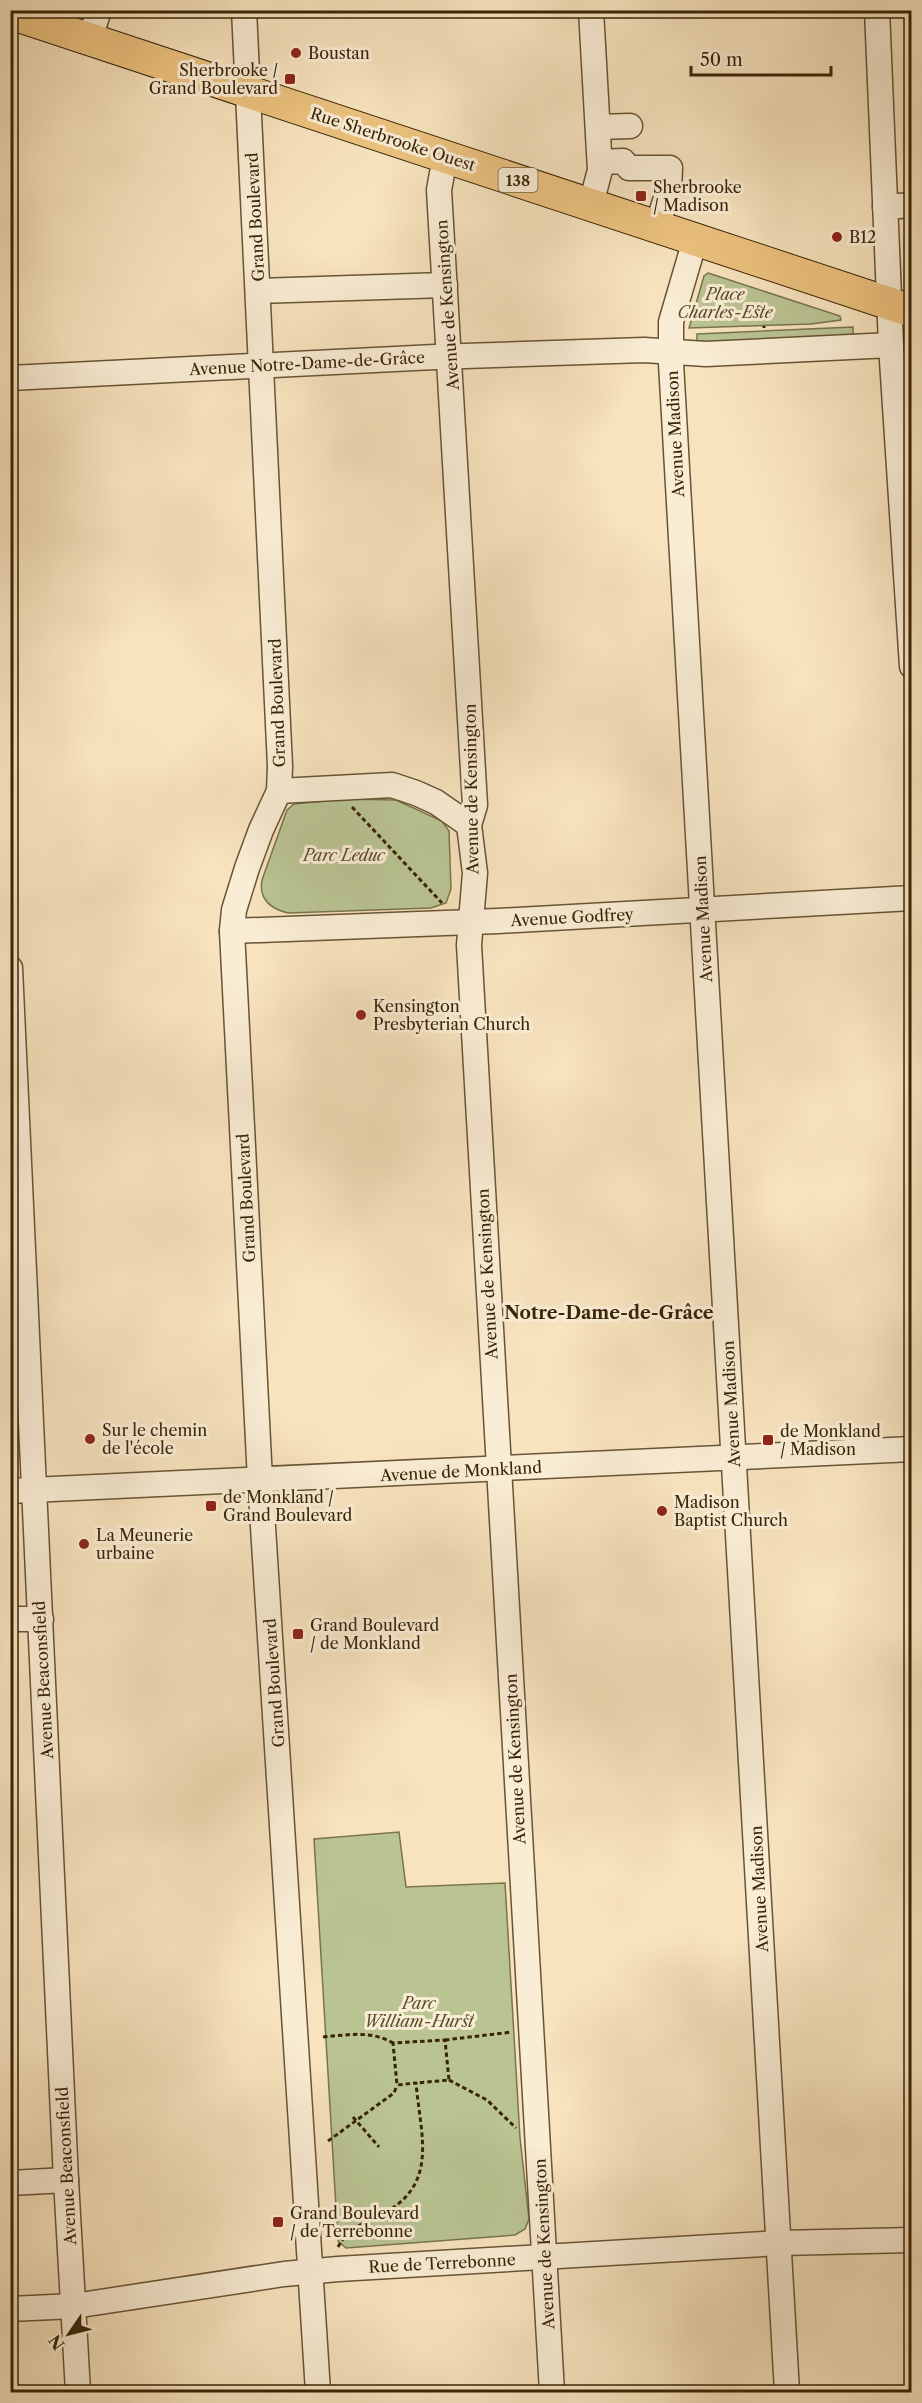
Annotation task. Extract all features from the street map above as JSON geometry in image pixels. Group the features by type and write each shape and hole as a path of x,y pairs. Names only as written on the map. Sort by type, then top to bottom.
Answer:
{"main road":[{"name":"Rue Sherbrooke Ouest","path":"10,13 94,25 248,91 901,308"}],"street":[{"name":"Grand Boulevard","path":"244,10 280,766 279,791 247,868 234,910 232,932 261,1480 318,2392"},
{"path":"591,10 600,162 599,177 591,204"},
{"path":"877,10 885,207 901,308 891,345 912,666"},
{"path":"598,127 630,126"},
{"name":"Avenue de Kensington","path":"445,157 439,190 475,805 469,825 475,873 469,922 469,957 552,2392"},
{"path":"600,162 622,161 629,168 670,168 669,189 657,226"},
{"path":"885,207 912,205"},
{"name":"Avenue Madison","path":"695,240 671,322 670,352 788,2392"},
{"path":"258,291 445,285"},
{"name":"Avenue Notre-Dame-de-Grâce","path":"10,378 450,357 644,350 706,354 891,345"},
{"path":"279,791 392,785 436,802 469,825"},
{"name":"Avenue Godfrey","path":"232,932 469,922 912,898"},
{"name":"Avenue Beaconsfield","path":"10,968 36,1490 66,2180 78,2392"},
{"name":"Avenue de Monkland","path":"10,1491 912,1449"},
{"path":"10,1619 40,1619"},
{"path":"10,2183 66,2180"},
{"name":"Rue de Terrebonne","path":"10,2309 74,2306 311,2271 780,2243 912,2240"}],"path":[{"path":"350,806 443,904"},
{"path":"323,2037 370,2034 393,2043 514,2032"},
{"path":"445,2040 448,2080"},
{"path":"328,2141 394,2093 397,2085 393,2043"},
{"path":"397,2085 448,2080 487,2100 521,2131"},
{"path":"338,2248 342,2240 359,2224 386,2213 397,2205 414,2187 420,2176 423,2162 416,2083"},
{"path":"353,2117 379,2147"}],"green space":[{"name":"Place Charles-Este","path":"708,273 840,316 841,320 811,324 689,328 704,276"},
{"path":"853,327 853,335 697,343 697,334"},
{"name":"Parc Leduc","path":"344,799 396,800 442,821 449,831 451,889 446,903 431,908 288,913 276,909 267,902 262,893 262,880 287,810 294,804"},
{"name":"Parc William-Hurst","path":"399,1832 406,1887 505,1883 520,2138 529,2219 525,2229 515,2235 346,2248 338,2241 314,1839"}],"place":[{"name":"Boustan","path":"296,53"},
{"name":"Sherbrooke / Grand Boulevard","path":"290,79"},
{"name":"Sherbrooke / Madison","path":"641,196"},
{"name":"B12","path":"837,237"},
{"name":"Kensington Presbyterian Church","path":"361,1015"},
{"name":"Sur le chemin de l'école","path":"90,1439"},
{"name":"de Monkland / Madison","path":"768,1440"},
{"name":"de Monkland / Grand Boulevard","path":"211,1506"},
{"name":"Madison Baptist Church","path":"662,1511"},
{"name":"La Meunerie urbaine","path":"84,1544"},
{"name":"Grand Boulevard / de Monkland","path":"298,1634"},
{"name":"Grand Boulevard / de Terrebonne","path":"278,2222"}],"district":[{"name":"Notre-Dame-de-Grâce","path":"609,1313"}]}
